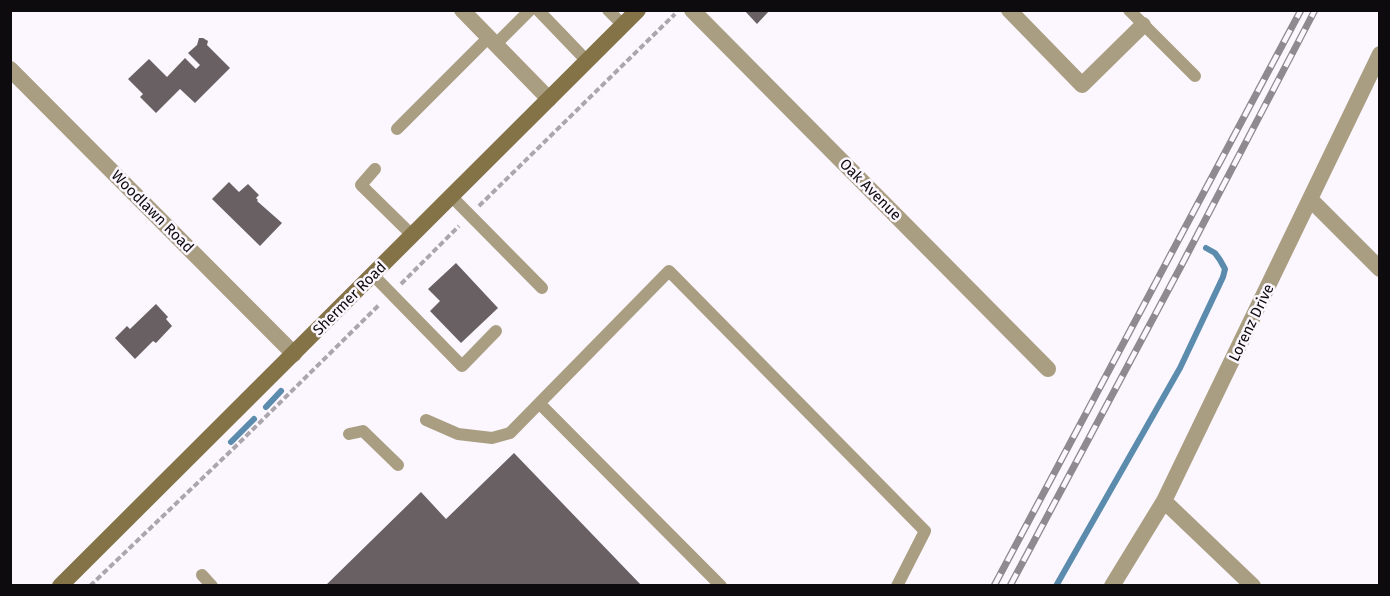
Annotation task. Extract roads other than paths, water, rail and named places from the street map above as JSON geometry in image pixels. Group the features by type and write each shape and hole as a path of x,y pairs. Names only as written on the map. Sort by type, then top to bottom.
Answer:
{"main road":[{"name":"Shermer Road","path":"60,585 638,10"}],"street":[{"path":"462,10 549,99"},
{"name":"Oak Avenue","path":"692,10 1048,369"},
{"path":"1009,10 1082,85 1143,25"},
{"name":"Lorenz Drive","path":"1112,585 1164,501 1380,54"},
{"name":"Woodlawn Road","path":"10,69 294,354"},
{"path":"1311,200 1380,269"},
{"path":"1164,501 1252,585"}],"lane":[{"path":"397,129 492,41 530,10"},
{"path":"538,10 587,61"},
{"path":"608,10 623,26"},
{"path":"1129,10 1195,76"},
{"path":"375,169 361,185 413,236"},
{"path":"452,196 542,288"},
{"path":"426,420 458,434 492,438 510,433 669,271 925,531 897,585"},
{"path":"373,275 462,366 496,331"},
{"path":"540,404 721,585"},
{"path":"349,434 363,431 398,465"},
{"path":"202,575 212,585"}],"waterway":[{"path":"1056,586 1180,368 1223,277 1225,269 1220,260 1215,253 1206,248"},
{"path":"266,407 281,391"},
{"path":"231,442 254,419"}],"railway":[{"path":"994,586 1301,10"},
{"path":"1010,586 1315,10"}]}
